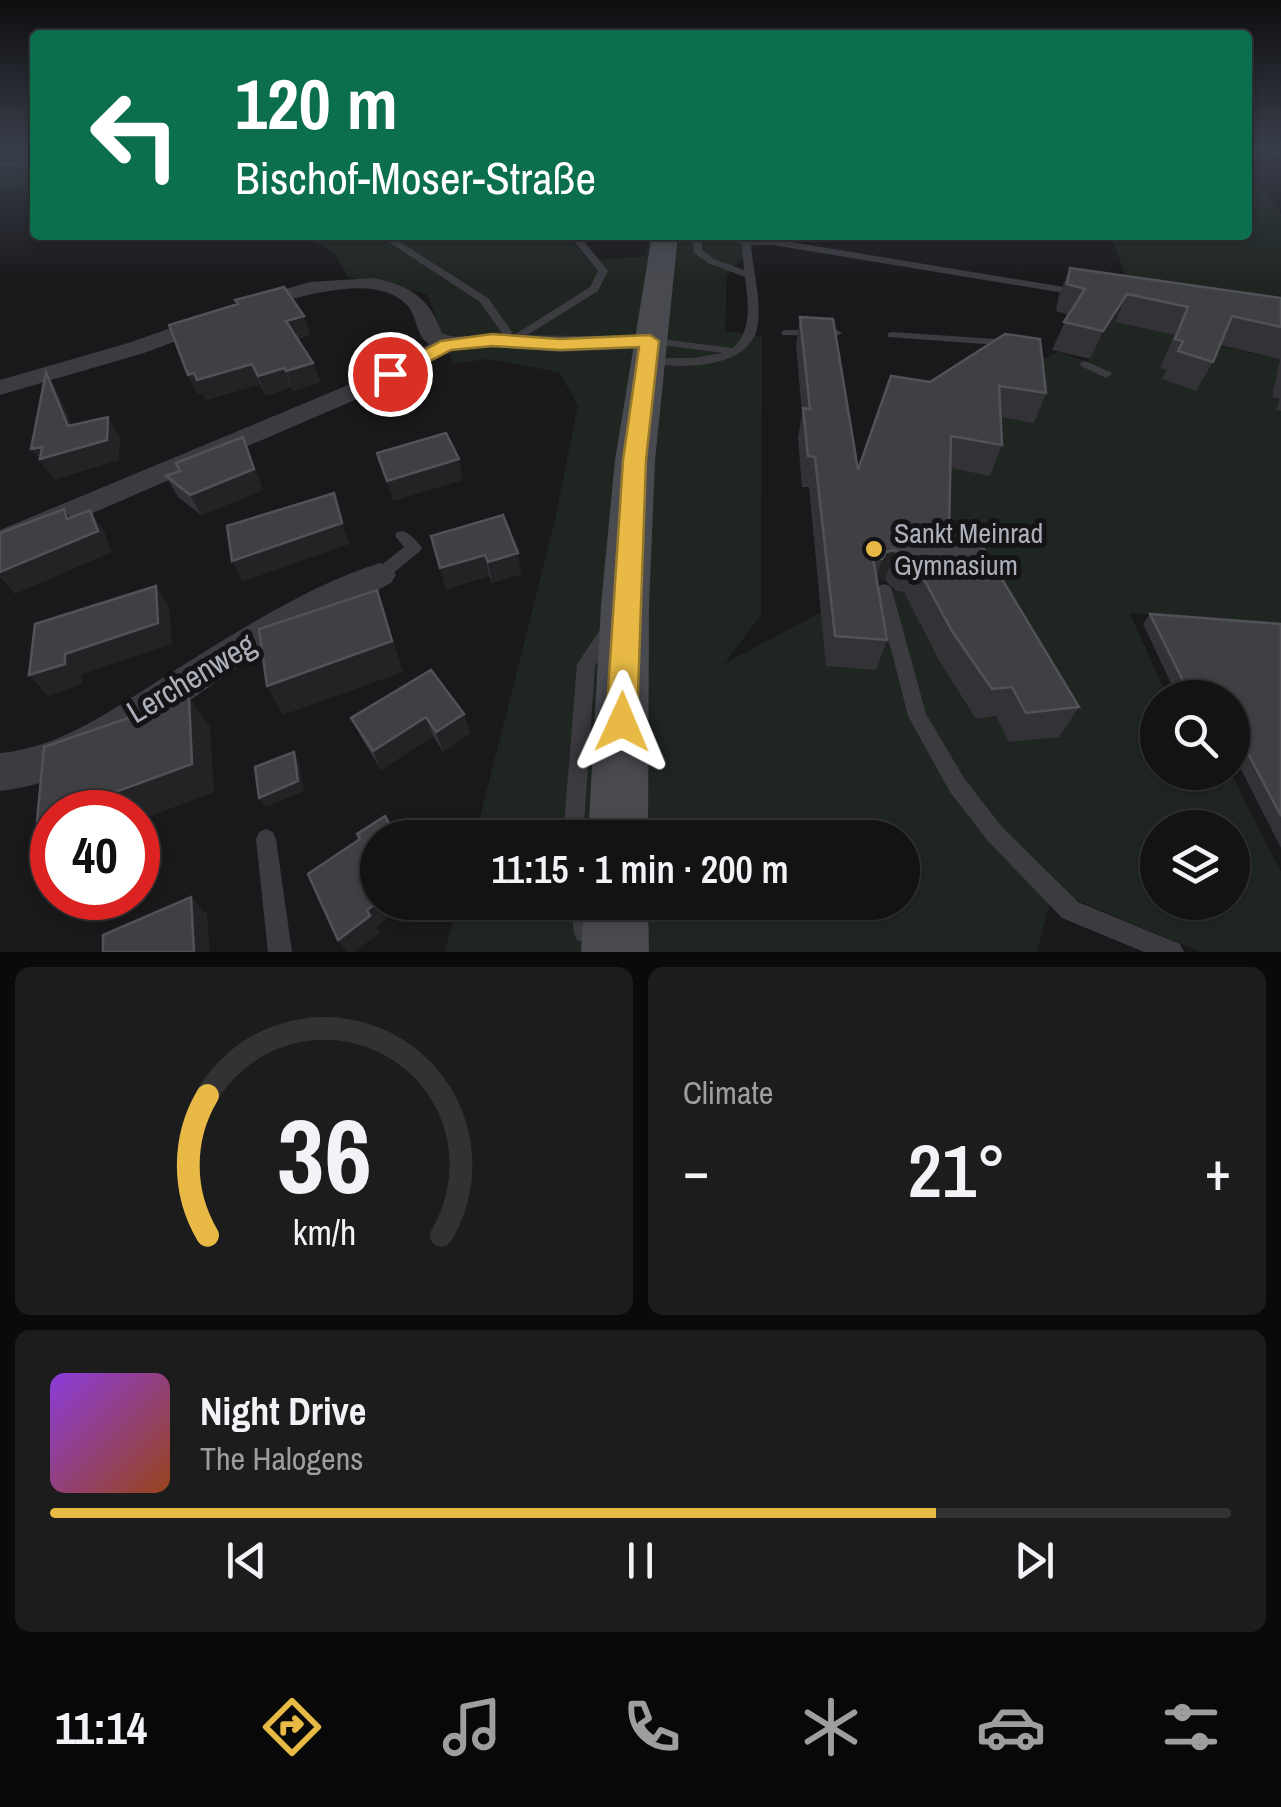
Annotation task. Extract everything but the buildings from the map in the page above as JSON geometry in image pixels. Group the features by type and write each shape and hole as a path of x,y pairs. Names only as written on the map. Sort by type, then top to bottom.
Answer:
{"street":[{"path":"619,820 634,460 664,244"},
{"path":"0,388 136,348 256,302 331,285 394,290 411,297 422,310 432,337 447,344"},
{"path":"0,542 362,388 447,344 513,341 648,351"},
{"name":"Lerchenweg","path":"0,772 14,774 62,756 250,641 380,575"},
{"path":"615,952 616,920"}],"lane":[{"path":"392,240 484,300 513,341 594,289 602,271 578,240"},
{"path":"697,240 697,251 711,262 747,275"},
{"path":"739,240 773,242 1096,295"},
{"path":"648,351 720,358 740,348 752,328 746,242"},
{"path":"786,332 837,333"},
{"path":"892,335 954,336 1020,345"},
{"path":"648,351 740,348"},
{"path":"1084,364 1106,374"},
{"path":"380,575 414,548 402,536"},
{"path":"884,590 917,716 957,785 995,834 1070,910 1172,952"},
{"path":"574,820 586,664 625,606"},
{"path":"266,839 280,952"},
{"path":"585,920 591,952"}],"shaded area":[{"path":"1252,193 1265,193 1281,214 1281,300 1127,281 1113,240 1252,240"},
{"path":"309,240 571,240 589,261 646,256 649,240 759,240 727,275 725,331 762,336 761,615 724,664 864,589 904,592 939,661 975,718 996,716 1009,742 1059,736 933,564 941,463 995,416 1034,422 1025,352 1045,358 1058,352 1088,362 1115,322 1174,335 1160,367 1167,370 1163,379 1216,345 1280,359 1272,397 1280,399 1276,409 1281,411 1281,625 1130,613 1160,680 1140,680 1140,790 1240,790 1250,810 1140,810 1140,920 1250,920 1250,811 1281,872 1281,952 1200,952 1053,890 1037,952 445,952 453,920 920,920 920,820 479,820 554,525 578,405 559,372 487,359 453,364 427,294 348,277 334,252"}],"place":[{"name":"Sankt Meinrad Gymnasium","path":"874,549"}],"route":[{"path":"390,374 447,344 492,340 560,344 650,341 634,460 622,722"}]}
